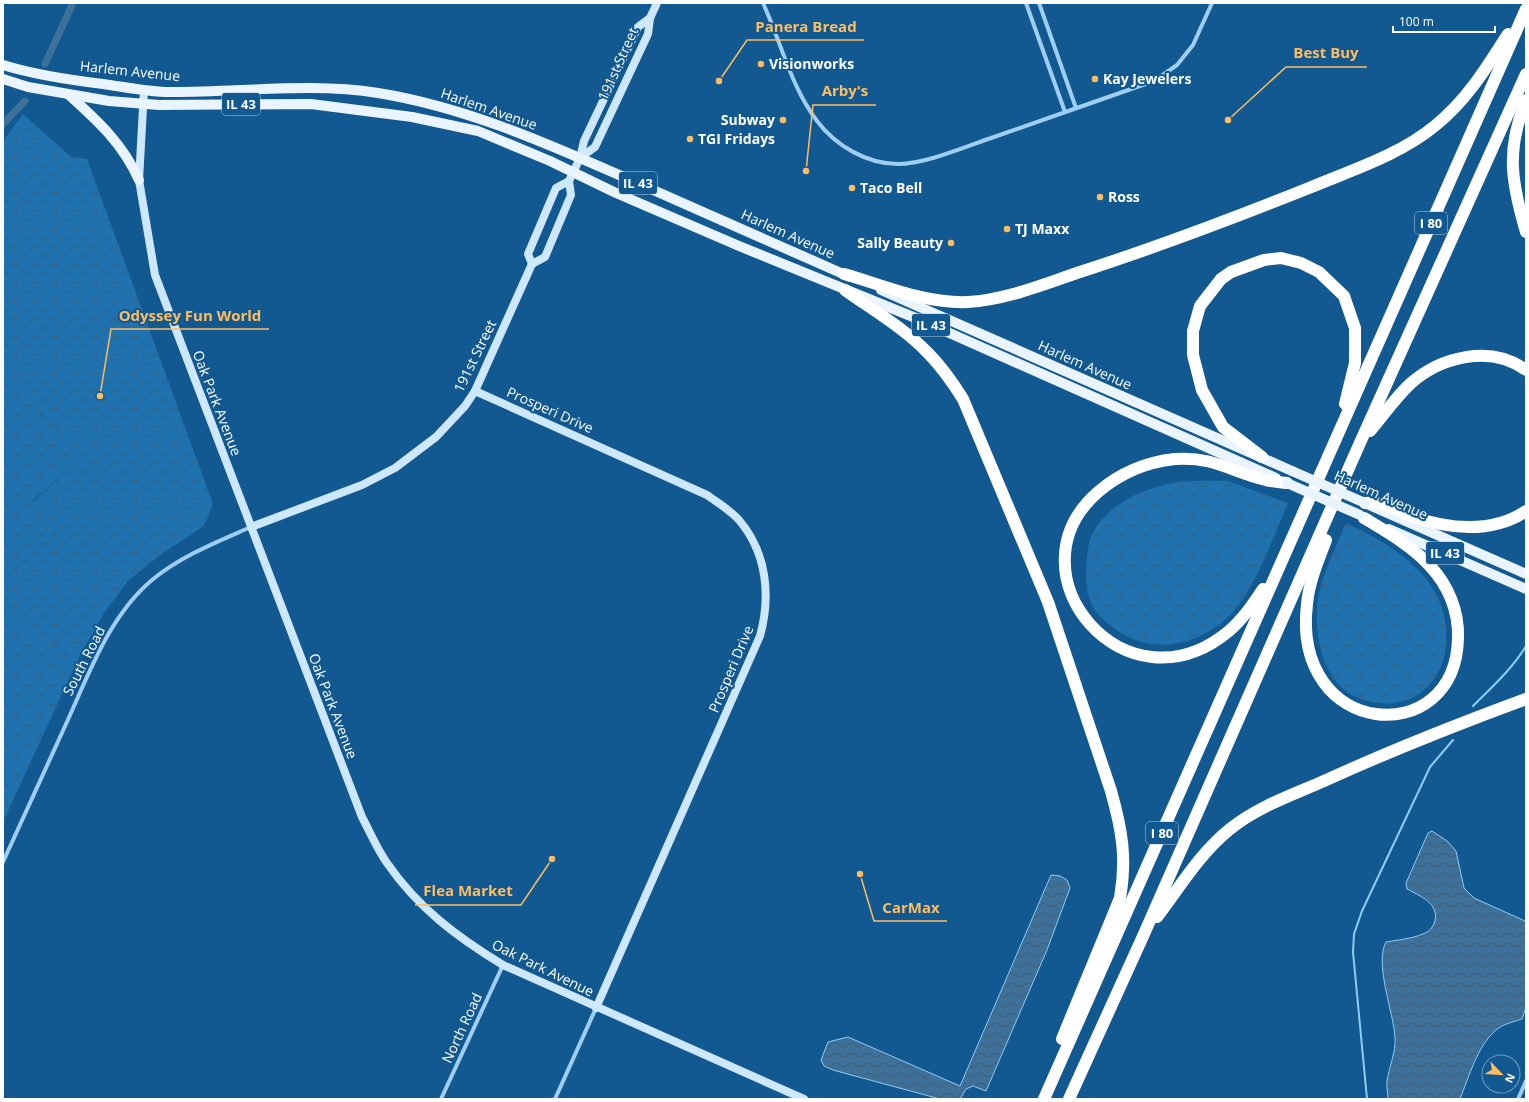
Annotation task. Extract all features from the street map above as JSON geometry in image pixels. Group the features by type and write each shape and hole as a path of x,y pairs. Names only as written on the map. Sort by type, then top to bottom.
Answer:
{"highway":[{"path":"844,274 942,301 967,302 989,300 1000,298 1137,253 1265,205 1384,156 1408,144 1436,125 1474,88 1526,7"},
{"name":"I 80","path":"1044,1099 1526,7"},
{"name":"I 80","path":"1069,1099 1144,934 1269,648 1328,519 1359,444 1526,74"},
{"path":"1526,100 1515,133 1512,169 1514,189 1526,232"},
{"path":"1262,457 1223,427 1202,390 1193,355 1193,331 1200,306 1208,294 1222,279 1231,272 1264,260 1281,258 1301,263 1318,272 1344,296 1355,328 1355,363 1336,437"},
{"path":"845,290 912,338 940,365 964,399 1048,602 1120,823 1124,859 1122,888 1116,911 1036,1099"},
{"path":"1359,444 1402,392 1417,378 1435,366 1452,360 1477,356 1502,359 1526,370"},
{"path":"1279,567 1247,612 1228,632 1210,644 1196,650 1162,657 1144,656 1128,651 1111,643 1096,632 1083,617 1076,605 1067,580 1066,552 1072,530 1087,503 1113,480 1141,467 1175,459 1205,461 1219,463 1266,480 1287,483"},
{"path":"1365,503 1376,502 1432,523 1463,527 1500,523 1526,511"},
{"path":"1328,519 1328,534 1313,576 1307,604 1307,634 1314,664 1325,685 1345,704 1360,711 1374,714 1397,714 1412,710 1425,702 1437,693 1446,682 1456,658 1458,641 1457,620 1448,593 1430,566 1410,548 1362,517"},
{"path":"1144,934 1205,852 1230,829 1256,812 1343,772 1452,727 1526,699"}],"main road":[{"name":"Harlem Avenue","path":"3,65 50,76 165,92 257,90 304,87 336,88 423,101 462,112 555,146 1526,574"},
{"name":"Harlem Avenue","path":"3,79 28,87 68,95 144,104 311,104 412,117 478,131 571,176 616,193 845,290 918,319 1526,589"},
{"path":"68,95 99,121 130,159 139,180"}],"street":[{"name":"191st Street","path":"580,158 595,147 648,34 650,18 657,3"},
{"path":"763,3 775,28 795,82 817,122 852,152 873,160 898,164 929,158 1154,81 1177,65 1193,44 1212,3"},
{"path":"1026,3 1065,112"},
{"path":"1039,3 1076,108"},
{"name":"191st Street","path":"532,264 528,254 556,188 571,176 580,158 584,141 638,27 650,18"},
{"name":"Oak Park Avenue","path":"144,90 139,180 155,275 362,817 386,862 422,906 463,940 503,965 596,1008 804,1099"},
{"name":"191st Street","path":"251,527 347,492 395,468 436,437 465,406 475,391 532,264 545,257 571,195 571,176"},
{"name":"Prosperi Drive","path":"475,391 708,495 739,520 751,537 760,557 765,576 767,596 766,616 760,636 596,1008"},
{"name":"South Road","path":"3,862 92,666 109,634 129,604 152,580 180,560 251,527"},
{"name":"North Road","path":"441,1099 503,965"},
{"path":"555,1099 596,1008"},
{"path":"1518,1099 1526,1081"}],"green space":[{"path":"23,114 71,157 87,159 213,504 204,526 160,555 128,581 104,613 78,659 3,612 3,580 55,532 31,503 81,459 3,367 3,141"},
{"path":"3,367 81,459 31,502 55,532 3,580"},
{"path":"1188,481 1228,481 1288,503 1257,575 1241,602 1232,613 1208,632 1180,643 1152,644 1123,634 1108,624 1092,606 1086,575 1087,553 1091,537 1105,516 1126,500 1162,485"},
{"path":"1348,524 1387,545 1405,558 1420,572 1433,589 1442,608 1446,629 1445,653 1441,666 1434,679 1424,690 1406,701 1386,704 1372,702 1359,698 1346,691 1336,681 1322,654 1317,623 1319,593 1330,559 1345,525"},
{"path":"3,612 78,659 3,822"}],"water":[{"path":"1432,831 1447,841 1456,851 1464,888 1474,898 1525,921 1526,1007 1522,1019 1508,1023 1496,1030 1489,1037 1474,1062 1460,1099 1388,1099 1387,1083 1395,1038 1383,975 1383,951 1386,942 1423,934 1429,931 1435,921 1434,909 1431,905 1423,897 1407,889 1406,883 1428,833"},
{"path":"1051,875 1060,876 1067,880 1070,888 1047,950 986,1091 973,1086 966,1089 960,1099 940,1099 833,1070 824,1066 821,1060 828,1042 848,1037 960,1086"}],"waterway":[{"path":"45,64 73,3"},
{"path":"3,124 25,101"},
{"path":"1473,706 1508,670 1526,646"},
{"path":"1367,1099 1353,952 1354,934 1362,911 1430,767 1453,740"}],"place":[{"name":"Visionworks","path":"761,64"},
{"name":"Kay Jewelers","path":"1095,79"},
{"name":"Panera Bread","path":"719,81"},
{"name":"Subway","path":"783,120"},
{"name":"Best Buy","path":"1228,120"},
{"name":"TGI Fridays","path":"690,139"},
{"name":"Arby's","path":"806,171"},
{"name":"Taco Bell","path":"852,188"},
{"name":"Ross","path":"1100,197"},
{"name":"TJ Maxx","path":"1007,229"},
{"name":"Sally Beauty","path":"951,243"},
{"name":"Odyssey Fun World","path":"100,396"},
{"name":"Flea Market","path":"552,859"},
{"name":"CarMax","path":"860,874"}]}
